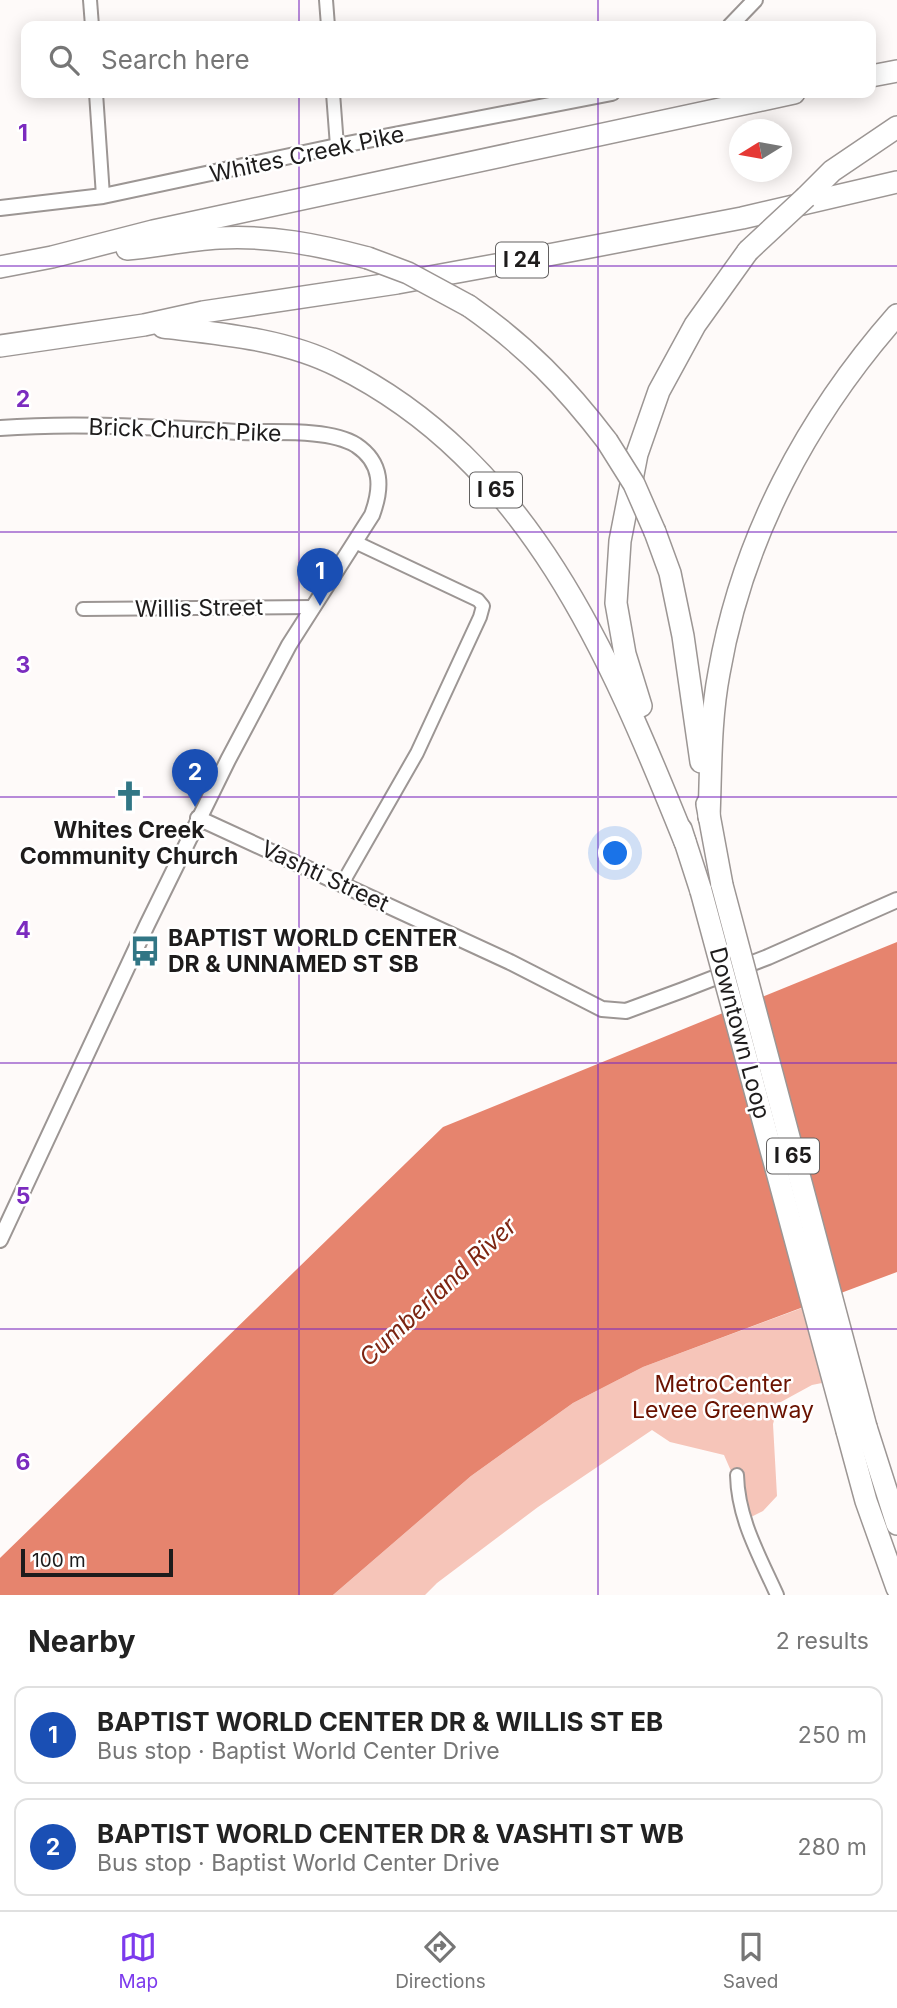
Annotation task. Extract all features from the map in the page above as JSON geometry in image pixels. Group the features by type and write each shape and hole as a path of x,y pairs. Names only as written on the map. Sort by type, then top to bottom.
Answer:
{"highway":[{"path":"876,75 897,71"},
{"path":"0,267 52,257 153,231 771,98"},
{"path":"685,842 625,654 616,603 620,541 637,454 659,391 695,325 748,251 832,171 897,127"},
{"name":"I 24","path":"0,346 144,325 203,312 410,280 742,218 897,182"},
{"name":"I 65","path":"52,257 219,238 279,239 322,246 368,258 408,273 469,306 505,332 576,400 607,441 634,484 655,532 670,573 683,636 709,817"},
{"path":"709,817 718,675 732,610 761,528 789,469 827,404 867,349 897,315"},
{"name":"I 65","path":"144,325 216,333 283,345 316,357 337,365 394,399 443,435 486,478 528,529 565,584 604,653 627,702 685,842"},
{"name":"Downtown Loop","path":"709,817 722,885 857,1429 866,1502 897,1588"},
{"name":"Downtown Loop","path":"685,842 857,1429 897,1524"}],"street":[{"path":"90,0 92,21"},
{"path":"326,0 328,21"},
{"path":"735,21 755,0"},
{"path":"96,98 103,196"},
{"path":"333,98 337,146"},
{"name":"Whites Creek Pike","path":"0,208 103,196 337,146 586,98"},
{"name":"Brick Church Pike","path":"0,428 24,426 165,429 307,434 342,438 366,453 379,475 380,494 372,515 355,542"},
{"path":"0,1240 198,818 279,664 355,542 478,600 483,606 418,753 342,884"},
{"name":"Willis Street","path":"83,609 314,607"},
{"name":"Vashti Street","path":"198,818 510,962 602,1009 626,1011 671,995 768,957 897,900"},
{"path":"737,1475 738,1499 744,1522 778,1595"}],"green space":[{"name":"MetroCenter Levee Greenway","path":"802,1308 822,1383 812,1385 779,1403 773,1424 777,1496 763,1511 751,1517 724,1455 670,1442 652,1430 538,1507 425,1595 333,1595 471,1476 573,1403 643,1367"}],"water":[{"name":"Cumberland River","path":"897,942 897,1272 643,1367 573,1403 471,1476 333,1595 0,1595 0,1558 443,1127"}],"place":[{"name":"BAPTIST WORLD CENTER DR & WILLIS ST EB","path":"320,606"},
{"name":"Whites Creek Community Church","path":"129,796"},
{"name":"BAPTIST WORLD CENTER DR & VASHTI ST WB","path":"195,807"},
{"name":"BAPTIST WORLD CENTER DR & UNNAMED ST SB","path":"145,951"}]}
